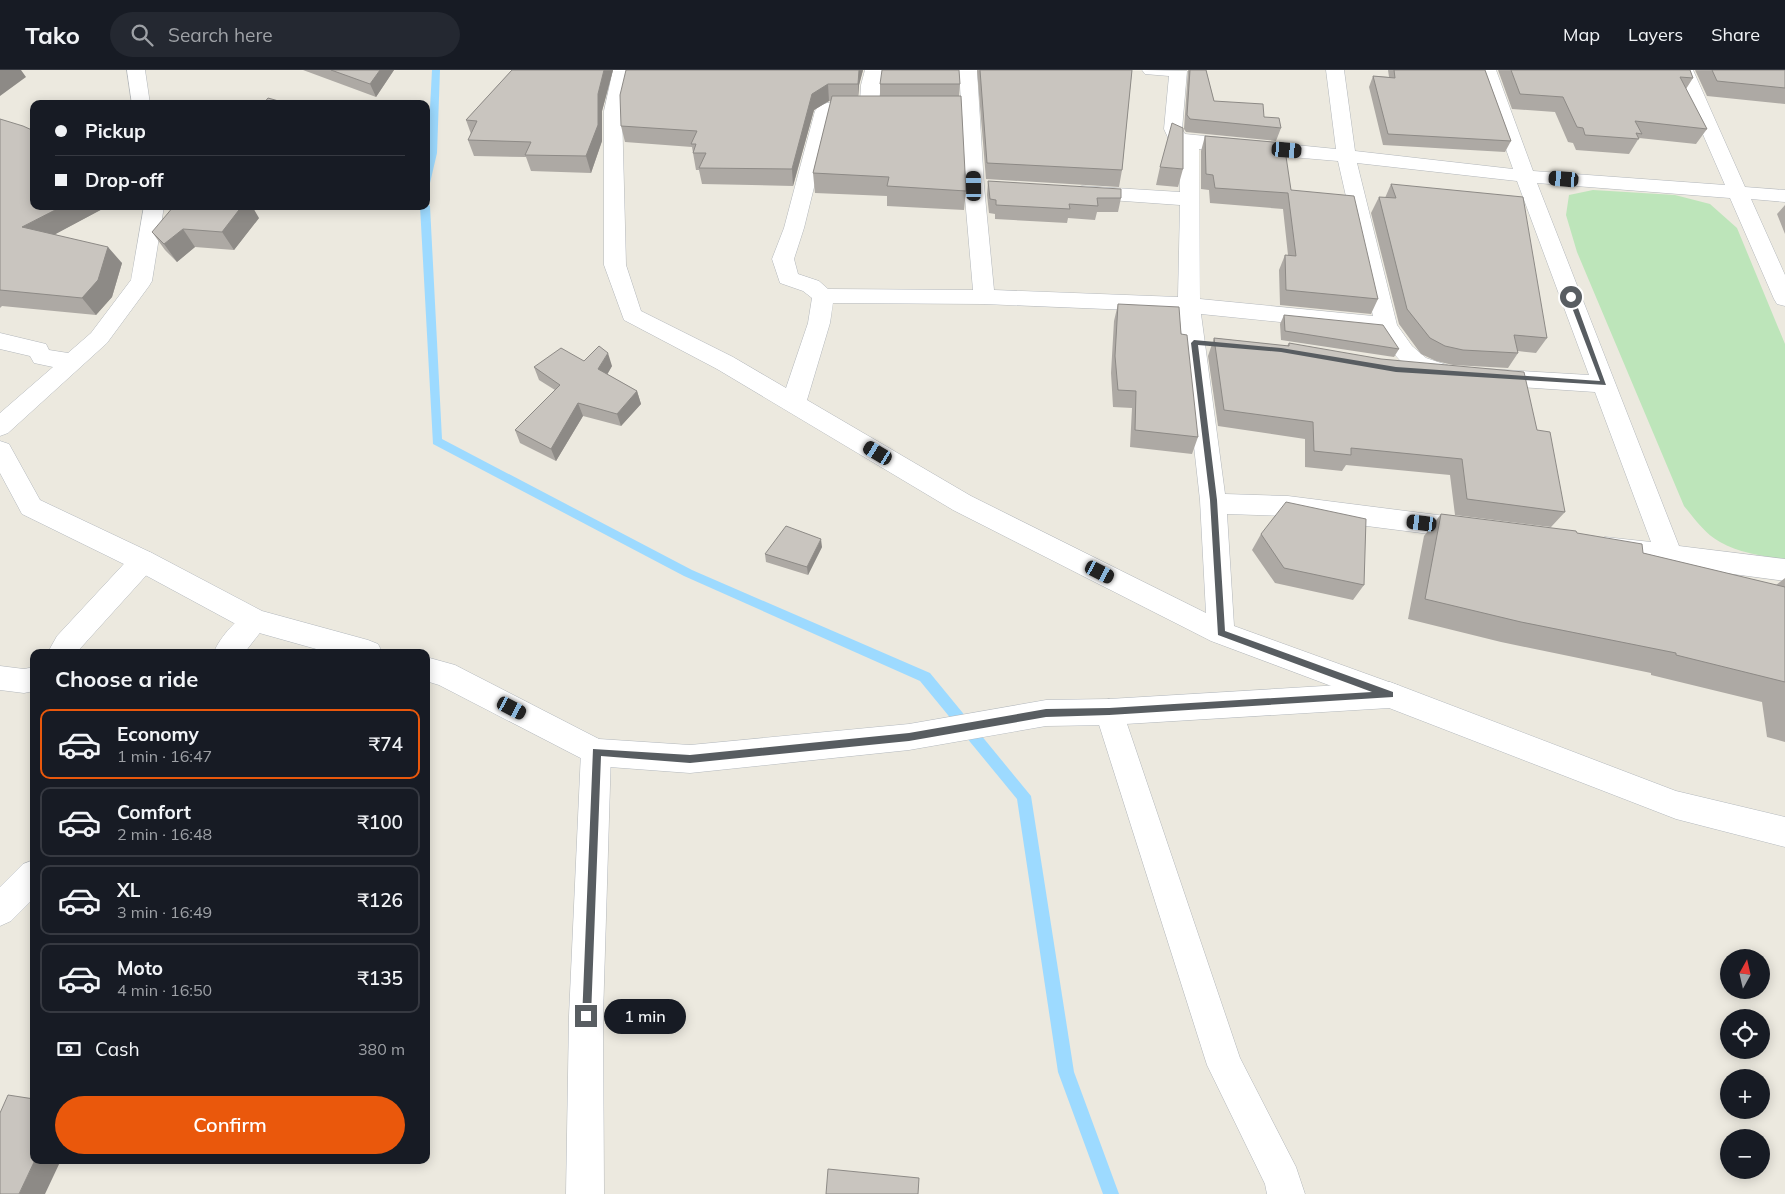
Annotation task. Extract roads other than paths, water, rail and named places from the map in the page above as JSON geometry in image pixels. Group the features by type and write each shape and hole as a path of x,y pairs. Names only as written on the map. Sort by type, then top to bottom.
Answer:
{"street":[{"path":"136,70 140,100"},
{"path":"622,70 613,111 615,264 632,315 725,363 962,503 1221,633 1390,695 1676,805 1785,832"},
{"path":"874,70 870,85 878,108 832,108 824,111 794,228 783,259 788,278 811,286 823,296 984,297 1189,305 1386,325"},
{"path":"968,70 971,108 983,187 984,297"},
{"path":"1151,70 1178,71 1173,129 1177,138 1190,142 1346,156 1524,176 1785,196"},
{"path":"1335,70 1346,156 1386,325 1404,355 1429,372"},
{"path":"1487,70 1524,176 1669,555"},
{"path":"1684,70 1740,192 1785,299"},
{"path":"934,108 971,108"},
{"path":"1190,142 1188,198 1189,305 1204,344 1221,633"},
{"path":"1061,191 1188,198"},
{"path":"0,428 99,338 141,281 153,210"},
{"path":"794,404 805,360 823,311 823,296"},
{"path":"0,341 38,350 42,357 72,362"},
{"path":"1388,368 1453,375 1604,384"},
{"path":"0,450 31,507 143,560 255,621 357,649"},
{"path":"1213,500 1227,504 1288,506 1493,532"},
{"path":"1581,543 1785,570"},
{"path":"64,649 143,560"},
{"path":"231,649 255,621"},
{"path":"430,670 445,674 596,752 690,759 909,737 1046,713 1109,712 1390,695"},
{"path":"0,678 30,679"},
{"path":"1109,712 1225,1065 1283,1180 1286,1194"},
{"path":"585,1194 586,1016 596,752"},
{"path":"0,910 30,879"}],"waterway":[{"path":"430,166 433,153 436,70"},
{"path":"425,210 437,441 688,573 925,677 1024,796 1066,1072 1111,1194"}]}
